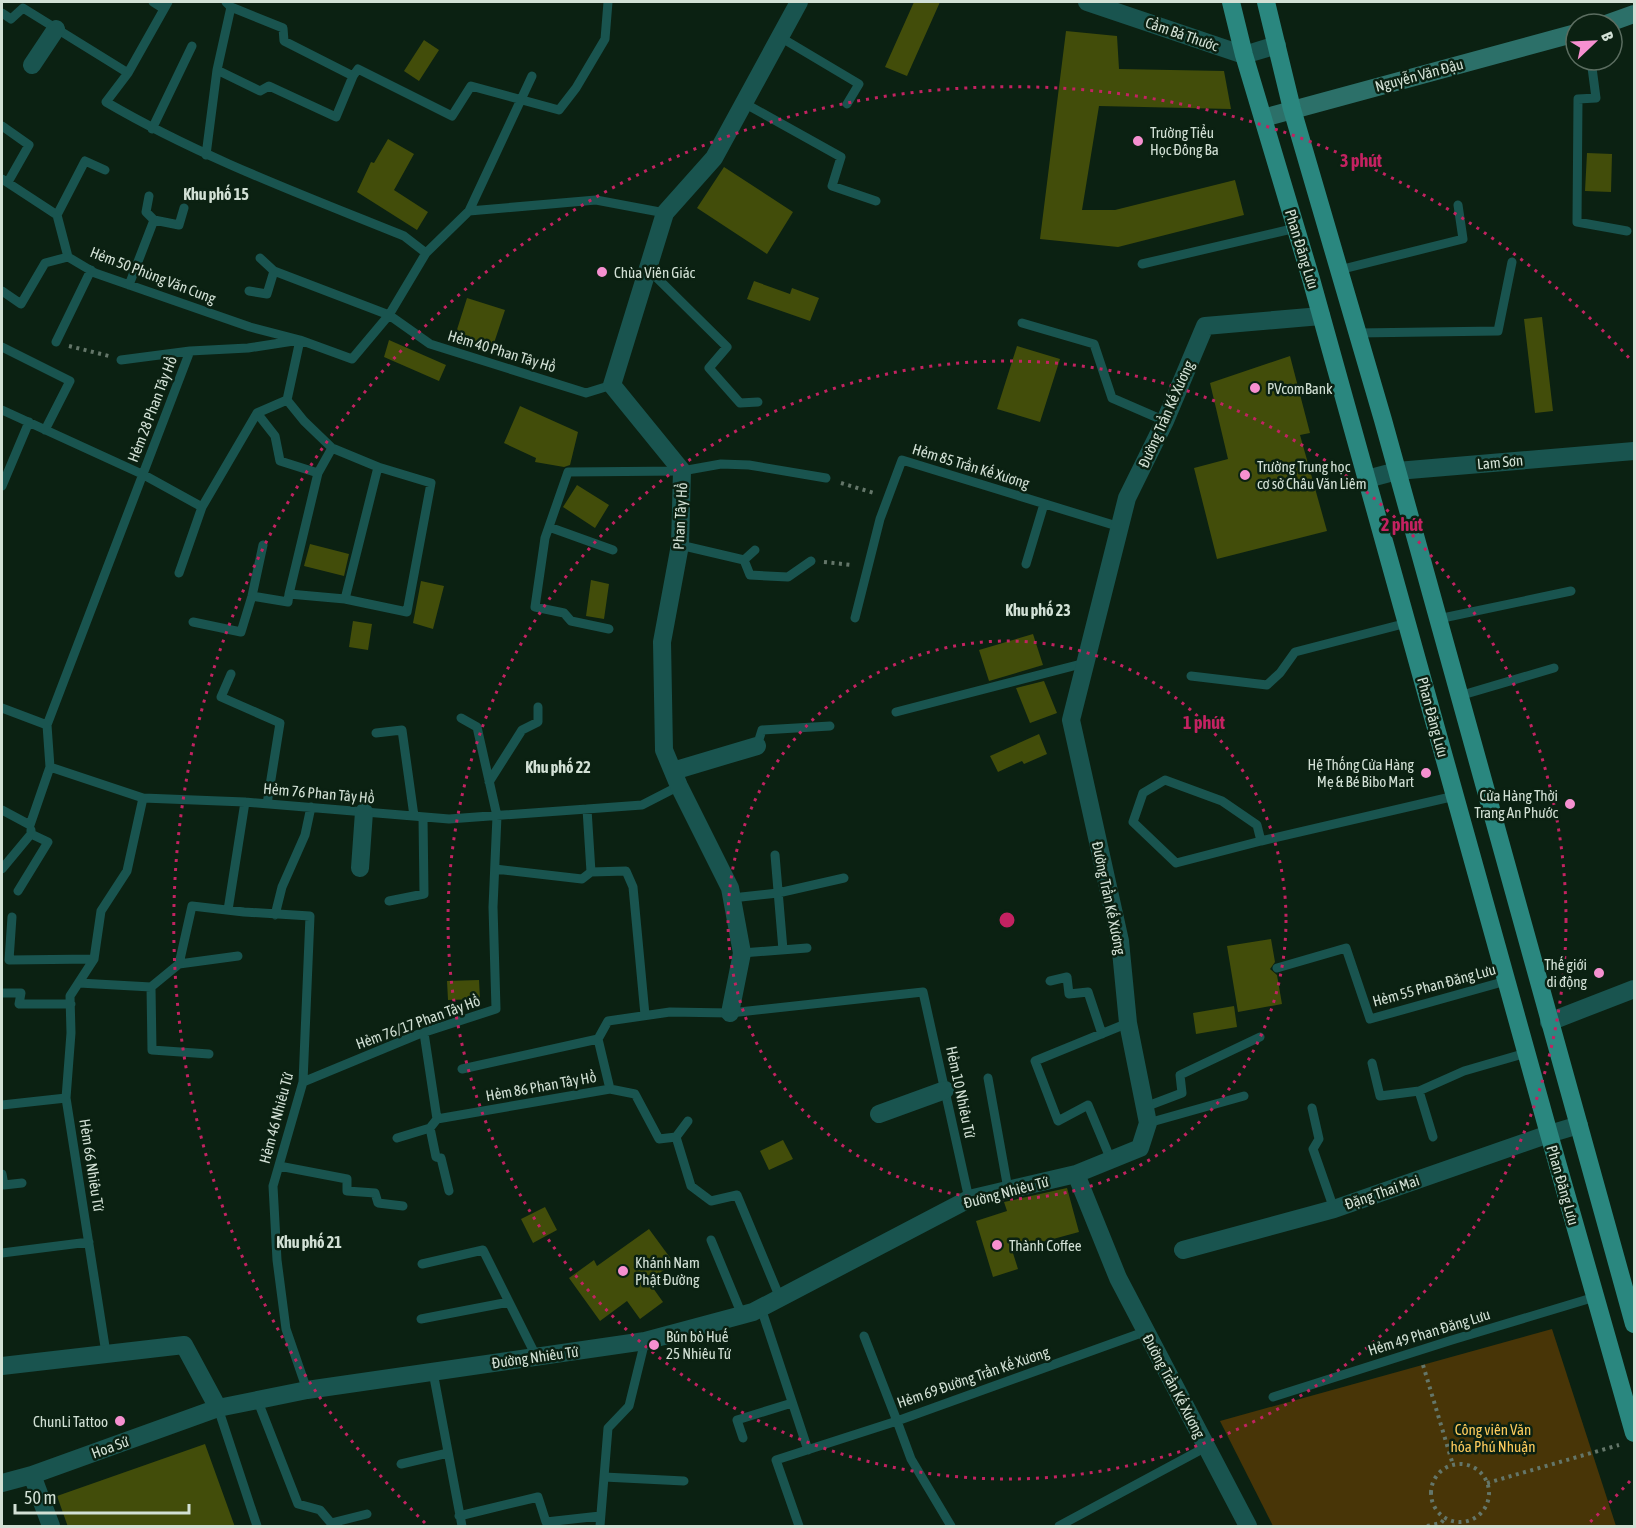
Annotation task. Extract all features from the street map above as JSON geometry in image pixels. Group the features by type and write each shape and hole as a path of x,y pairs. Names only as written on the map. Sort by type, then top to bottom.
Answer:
{"main road":[{"name":"Phan Đăng Lưu","path":"1231,2 1244,55 1322,316 1595,1297 1629,1438"},
{"name":"Phan Đăng Lưu","path":"1266,2 1292,109 1397,471 1635,1324"}],"street":[{"path":"612,385 665,213 714,158 800,2"},
{"name":"Cầm Bá Thước","path":"1087,2 1244,55"},
{"path":"32,65 56,29"},
{"name":"Nguyễn Văn Đậu","path":"1263,118 1564,36"},
{"path":"1244,55 1276,45"},
{"name":"Đường Trần Kế Xương","path":"1147,1115 1128,1023 1120,941 1071,720 1127,498 1165,421 1205,326 1322,316"},
{"name":"Phan Tây Hồ","path":"612,385 682,471 680,545 662,642 664,750 730,888 742,953 730,1013"},
{"name":"Lam Sơn","path":"1367,479 1397,471 1635,451"},
{"path":"676,779 757,747"},
{"path":"360,868 364,812"},
{"path":"1550,1022 1635,989"},
{"path":"879,1114 945,1090"},
{"path":"1076,1174 1140,1148 1147,1115"},
{"name":"Đặng Thai Mai","path":"1183,1250 1335,1209 1579,1125"},
{"name":"Đường Trần Kế Xương","path":"1076,1174 1118,1278 1144,1332 1248,1527"},
{"name":"Đường Nhiêu Tứ","path":"218,1408 306,1390 645,1341 742,1315 780,1299 969,1199 1076,1174"},
{"path":"2,1366 184,1345 218,1408"},
{"name":"Hoa Sứ","path":"2,1483 218,1408"},
{"path":"32,1474 51,1527"}],"lane":[{"path":"153,2 166,5 128,73 106,102 152,129 206,155 404,236 426,253"},
{"path":"217,70 260,91 268,86 336,117 358,69 452,116 471,86 559,110 576,88 605,39 608,2"},
{"path":"206,155 217,70 229,4 284,28 284,41 353,76"},
{"path":"2,13 11,19 22,8 128,73"},
{"path":"780,37 859,84 847,104"},
{"path":"152,129 192,46"},
{"path":"1593,72 1596,98 1578,99 1577,222 1627,231"},
{"path":"469,211 532,76"},
{"path":"744,103 841,157 832,186 876,201"},
{"path":"2,126 28,145 4,181 57,215 85,161 105,171"},
{"path":"149,196 146,212 154,220 179,225 184,208"},
{"path":"469,211 596,200 665,213"},
{"path":"1339,270 1463,239 1458,205"},
{"name":"Hẻm 28 Phan Tây Hồ","path":"47,725 190,351 248,348 300,340 352,359 389,315 426,253 469,211"},
{"name":"Hẻm 50 Phùng Văn Cung","path":"57,215 68,257 91,270 250,327 300,340"},
{"path":"129,285 154,220"},
{"path":"1142,264 1296,228"},
{"path":"2,291 21,304 45,263 68,257"},
{"path":"249,291 267,294 274,271 260,258"},
{"path":"1358,333 1498,331 1512,262"},
{"path":"648,269 727,347 709,368 740,403 758,402"},
{"path":"56,342 91,270"},
{"name":"Hẻm 40 Phan Tây Hồ","path":"274,271 389,315 430,344 586,393 612,385"},
{"path":"1022,323 1094,344 1112,398 1165,421"},
{"path":"287,400 300,340"},
{"path":"2,347 70,381 45,430"},
{"path":"121,360 190,351"},
{"path":"179,573 202,507 257,413 287,400"},
{"path":"287,400 304,421 332,448 378,467 431,483 407,612 345,599 289,594"},
{"path":"2,410 144,475 202,507"},
{"path":"257,413 275,436 280,461 318,473"},
{"path":"2,486 29,422"},
{"path":"252,596 288,602 318,473 332,448"},
{"name":"Hẻm 85 Trần Kế Xương","path":"855,618 880,519 902,460 1120,527"},
{"path":"609,629 571,621 564,613 535,607 545,538 567,472 682,471 721,465 749,465 826,478"},
{"path":"345,599 378,467"},
{"path":"1026,564 1044,504"},
{"path":"549,527 613,550"},
{"path":"193,621 241,632 252,596 263,545"},
{"path":"680,545 744,560"},
{"path":"744,560 755,550"},
{"path":"744,560 750,575 788,577 811,561"},
{"path":"1438,618 1571,591"},
{"path":"1191,676 1267,685 1280,673 1295,652 1407,622"},
{"path":"896,712 1085,663"},
{"path":"1459,696 1554,668"},
{"path":"231,674 221,697 280,723 267,804"},
{"path":"489,782 522,730 538,722 538,707"},
{"path":"2,708 47,725 50,767 31,829 2,869"},
{"name":"Hẻm 76/17 Phan Tây Hồ","path":"303,1082 424,1033 496,1010 493,908 497,816 477,727 461,718"},
{"path":"757,747 762,730 830,726"},
{"path":"376,733 402,730 418,817 424,894 389,901"},
{"name":"Hẻm 76 Phan Tây Hồ","path":"50,767 143,798 245,802 449,819 642,805 676,779"},
{"path":"1261,841 1257,825 1222,801 1165,780 1143,793 1133,822 1176,863 1455,796"},
{"path":"12,917 9,960 94,959 101,911 127,870 143,798"},
{"path":"228,910 245,802"},
{"path":"275,915 282,887 305,835 311,807"},
{"path":"587,809 591,872"},
{"path":"2,810 48,842 18,891"},
{"path":"775,855 783,950"},
{"path":"495,869 582,879 591,872 626,871 633,887 645,1016"},
{"path":"732,898 778,893 844,878"},
{"name":"Hẻm 46 Nhiêu Tứ","path":"179,964 192,906 275,915 310,916 303,1082 273,1186 277,1260 286,1329 306,1390"},
{"path":"742,953 807,948"},
{"name":"Hẻm 55 Phan Đăng Lưu","path":"1277,968 1346,948 1370,1019 1506,981"},
{"path":"79,983 151,987 179,964 238,956"},
{"name":"Hẻm 66 Nhiêu Tứ","path":"94,959 70,996 71,1033 66,1098 106,1353"},
{"path":"1050,981 1067,977 1069,994 1088,992 1102,1034"},
{"path":"151,987 152,1050 209,1054"},
{"name":"Hẻm 10 Nhiêu Tứ","path":"730,1013 923,992 969,1199"},
{"path":"2,993 21,993 19,1004 70,1004"},
{"path":"462,1069 598,1039 608,1021 670,1012 730,1013"},
{"path":"1111,1160 1088,1105 1058,1120 1035,1061 1128,1023"},
{"path":"397,1138 430,1128 437,1119 424,1033"},
{"path":"1147,1115 1182,1093 1180,1075 1260,1037"},
{"name":"Hẻm 86 Phan Tây Hồ","path":"437,1119 610,1089 598,1039"},
{"path":"1372,1063 1380,1096 1419,1091 1464,1071 1526,1053"},
{"path":"988,1078 1008,1189"},
{"path":"610,1089 635,1094 659,1139 676,1137 688,1121"},
{"path":"1419,1091 1433,1137"},
{"path":"1147,1115 1244,1096"},
{"path":"2,1105 66,1098"},
{"path":"1311,1108 1318,1139 1313,1149 1335,1209"},
{"path":"430,1128 435,1157 441,1158 449,1191"},
{"path":"676,1137 691,1186 711,1202 737,1195 780,1299"},
{"path":"279,1166 346,1179 347,1191 375,1193 378,1203 403,1206"},
{"path":"2,1174 4,1185 22,1183"},
{"path":"711,1240 742,1315"},
{"path":"2,1252 89,1242"},
{"path":"422,1264 483,1250 536,1356"},
{"name":"Hẻm 49 Phan Đăng Lưu","path":"1273,1397 1595,1297"},
{"path":"421,1318 509,1302"},
{"path":"761,1308 808,1450"},
{"name":"Hẻm 69 Đường Trần Kế Xương","path":"864,1336 897,1422 1144,1332"},
{"path":"600,1527 608,1428 629,1406 645,1341"},
{"path":"434,1372 462,1527"},
{"path":"257,1399 298,1504 320,1510 331,1523 367,1514"},
{"path":"743,1438 737,1420 792,1403"},
{"path":"218,1408 257,1527"},
{"path":"799,1527 776,1460 897,1422 911,1459 951,1527"},
{"path":"1059,1527 1206,1447"},
{"path":"401,1464 448,1453"},
{"path":"604,1477 684,1481"},
{"path":"459,1516 538,1497 546,1522 600,1516"}],"path":[{"path":"56,342 121,360"},
{"path":"826,478 888,497"},
{"path":"811,561 868,566"},
{"path":"1419,1350 1453,1465"},
{"path":"1487,1483 1629,1438"},
{"path":"1453,1465 1471,1466 1479,1471 1487,1483 1489,1496 1487,1506 1473,1520 1464,1522 1445,1518 1433,1502 1431,1493 1437,1476 1444,1469 1453,1465"},
{"path":"1427,1527 1442,1525 1445,1518"}],"green space":[{"name":"Công viên Văn hóa Phú Nhuận","path":"1552,1329 1616,1526 1273,1526 1220,1421"}],"building":[{"path":"914,2 940,2 907,76 885,67"},
{"path":"1066,31 1117,36 1119,69 1224,71 1231,109 1099,106 1082,210 1115,210 1235,180 1244,215 1118,247 1040,239"},
{"path":"424,40 439,50 419,81 404,71"},
{"path":"388,139 414,154 394,190 428,212 417,230 357,192 371,162 374,163"},
{"path":"1587,153 1612,154 1611,192 1585,191"},
{"path":"724,167 793,212 767,254 697,208"},
{"path":"754,281 790,294 792,288 819,298 810,321 747,299"},
{"path":"467,298 505,310 491,352 454,339"},
{"path":"1542,317 1553,411 1535,413 1524,319"},
{"path":"389,340 446,365 439,381 384,357"},
{"path":"1017,346 1060,359 1040,422 997,409"},
{"path":"1290,356 1310,433 1300,435 1327,531 1217,559 1194,468 1228,459 1210,383"},
{"path":"520,406 578,432 570,465 564,467 535,462 536,458 504,443"},
{"path":"577,485 609,505 595,528 563,507"},
{"path":"310,544 349,554 344,576 304,566"},
{"path":"591,580 609,584 604,619 586,616"},
{"path":"421,581 444,586 433,629 413,623"},
{"path":"353,621 372,624 368,650 349,647"},
{"path":"1033,634 1043,665 989,681 979,650"},
{"path":"1044,681 1057,713 1030,723 1016,688"},
{"path":"1039,734 1047,754 1024,764 1022,761 998,772 990,756"},
{"path":"1271,939 1275,962 1270,969 1277,975 1282,1004 1238,1012 1227,946"},
{"path":"479,980 480,999 448,1000 447,981"},
{"path":"1234,1006 1237,1027 1196,1034 1193,1013"},
{"path":"783,1140 793,1159 769,1170 760,1151"},
{"path":"1067,1188 1079,1232 1012,1250 1018,1269 993,1277 976,1221 1007,1211 1004,1202"},
{"path":"545,1207 557,1230 533,1243 521,1219"},
{"path":"649,1229 674,1263 648,1281 663,1302 640,1319 627,1301 600,1321 569,1278 594,1260 597,1266"},
{"path":"205,1444 235,1527 68,1527 57,1496"}],"place":[{"name":"Trường Tiểu Học Đông Ba","path":"1138,141"},
{"name":"Chùa Viên Giác","path":"602,272"},
{"name":"PVcomBank","path":"1255,388"},
{"name":"Trường Trung học cơ sở Châu Văn Liêm","path":"1245,475"},
{"name":"Hệ Thống Cửa Hàng Mẹ & Bé Bibo Mart","path":"1426,773"},
{"name":"Cửa Hàng Thời Trang An Phước","path":"1570,804"},
{"name":"Thế giới di động","path":"1599,973"},
{"name":"Thành Coffee","path":"997,1245"},
{"name":"Khánh Nam Phật Đường","path":"623,1271"},
{"name":"Bún bò Huế 25 Nhiêu Tứ","path":"654,1345"},
{"name":"ChunLi Tattoo","path":"120,1421"}],"district":[{"name":"Khu phố 15","path":"216,194"},
{"name":"Khu phố 23","path":"1038,610"},
{"name":"Khu phố 22","path":"558,767"},
{"name":"Khu phố 21","path":"309,1242"}]}
